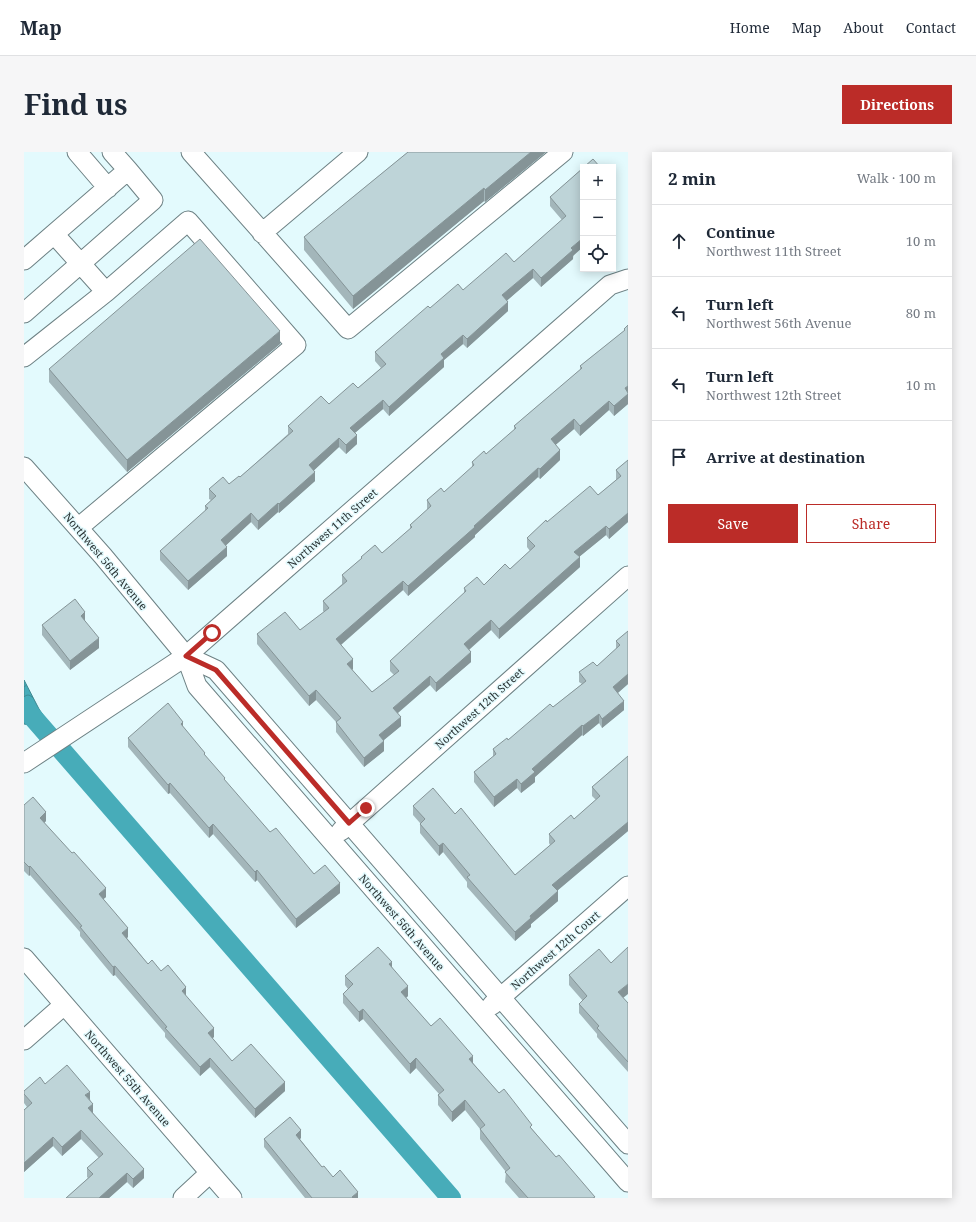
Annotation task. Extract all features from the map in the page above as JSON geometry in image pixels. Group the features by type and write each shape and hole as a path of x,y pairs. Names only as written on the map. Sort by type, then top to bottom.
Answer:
{"street":[{"path":"77,152 108,188"},
{"path":"24,313 153,200 112,152"},
{"path":"191,152 348,330 563,152"},
{"path":"262,233 358,152"},
{"path":"24,260 128,170"},
{"path":"24,357 106,292 188,221 296,344 78,528"},
{"path":"54,234 106,292"},
{"name":"Northwest 11th Street","path":"32,758 186,656 604,290 610,285 628,279"},
{"name":"Northwest 56th Avenue","path":"24,467 78,528 186,656 197,686 628,1182"},
{"name":"Northwest 12th Street","path":"331,840 628,576"},
{"name":"Northwest 56th Avenue","path":"186,656 216,670 628,1144"},
{"name":"Northwest 12th Court","path":"482,1014 628,886"},
{"name":"Northwest 55th Avenue","path":"24,958 232,1198"},
{"path":"24,1040 64,1005"},
{"path":"183,1198 210,1173"}],"water":[{"path":"24,680 39,709 49,724 49,730 44,734 37,733 30,725 24,724"}],"building":[{"path":"408,152 531,152 485,190 484,188 353,296 304,237"},
{"path":"593,159 597,164 587,164"},
{"path":"580,171 580,240 571,248 573,250 541,278 533,269 502,295 508,302 467,339 463,335 441,354 444,358 389,407 383,400 350,428 357,435 346,445 339,438 309,465 315,472 279,504 278,503 258,521 251,513 221,540 227,547 188,581 160,551 208,508 205,506 216,496 209,489 223,477 229,484 239,476 240,477 293,431 288,426 321,396 329,404 353,383 358,388 386,364 375,352 428,306 430,308 458,284 463,290 506,253 514,262 566,216 550,197"},
{"path":"200,239 280,331 127,460 49,369"},
{"path":"628,325 628,386 625,388 628,394 614,406 609,401 580,426 574,419 551,439 560,450 540,469 538,468 474,526 475,527 408,586 403,581 336,639 353,659 347,664 372,692 399,671 390,661 466,591 464,588 477,577 484,585 505,564 510,569 535,546 527,538 546,520 547,522 590,486 598,495 621,476 616,470 628,460 628,513 609,529 606,526 574,552 580,557 499,629 491,620 464,644 471,652 436,683 430,676 393,708 401,717 379,735 384,741 364,758 336,722 341,718 316,690 309,696 257,634 285,612 300,630 329,608 323,601 347,581 342,575 362,558 361,557 375,545 382,553 412,527 410,525 431,506 427,500 441,488 444,492 474,465 472,462 484,451 486,454 516,428 514,426 582,368 580,366 625,330 624,329"},
{"path":"75,599 85,612 81,616 99,638 70,661 42,625"},
{"path":"628,631 628,674 613,687 624,701 602,719 599,714 583,726 582,725 532,769 535,772 521,784 517,779 494,797 474,772 496,754 493,749 507,738 508,740 550,704 553,707 586,681 579,672 593,662 597,666 620,645 616,641"},
{"path":"168,703 183,722 181,724 205,753 204,754 270,832 276,828 314,874 325,865 340,883 296,919 257,870 255,872 213,824 209,828 170,783 168,785 128,738"},
{"path":"628,756 628,822 552,885 558,891 530,916 531,918 515,932 467,877 470,875 443,843 439,846 420,824 425,819 413,806 433,788 455,814 461,808 515,875 555,841 549,834 571,815 574,819 600,796 592,787"},
{"path":"33,797 46,812 40,818 72,853 74,852 106,888 99,894 128,928 122,933 148,964 152,960 161,971 168,965 186,987 182,991 214,1028 208,1033 232,1061 251,1044 285,1082 255,1109 210,1058 200,1067 165,1028 167,1027 115,966 113,967 80,927 82,926 30,866 29,867 24,862 24,805"},
{"path":"378,947 392,962 389,964 408,986 401,992 431,1026 440,1018 473,1056 469,1059 499,1093 504,1089 532,1125 530,1127 556,1157 559,1155 595,1197 528,1198 505,1172 510,1168 480,1129 485,1125 465,1100 452,1112 438,1095 444,1090 416,1058 410,1064 363,1009 359,1012 343,994 353,984 345,976"},
{"path":"628,947 628,984 618,992 628,1003 628,1062 597,1028 599,1026 579,1004 587,996 569,975 599,949 611,963"},
{"path":"67,1065 90,1092 85,1095 93,1104 88,1108 144,1169 133,1179 127,1173 99,1198 66,1198 93,1174 87,1168 103,1154 81,1130 62,1147 53,1137 24,1163 24,1110 32,1103 24,1094 24,1091 40,1077 45,1084"},
{"path":"290,1117 301,1130 296,1135 322,1167 324,1166 333,1177 340,1170 358,1192 352,1197 353,1198 312,1198 264,1139"}],"waterway":[{"path":"24,707 451,1198"}],"route":[{"path":"212,633 186,656 216,670 349,823 366,808"}]}
